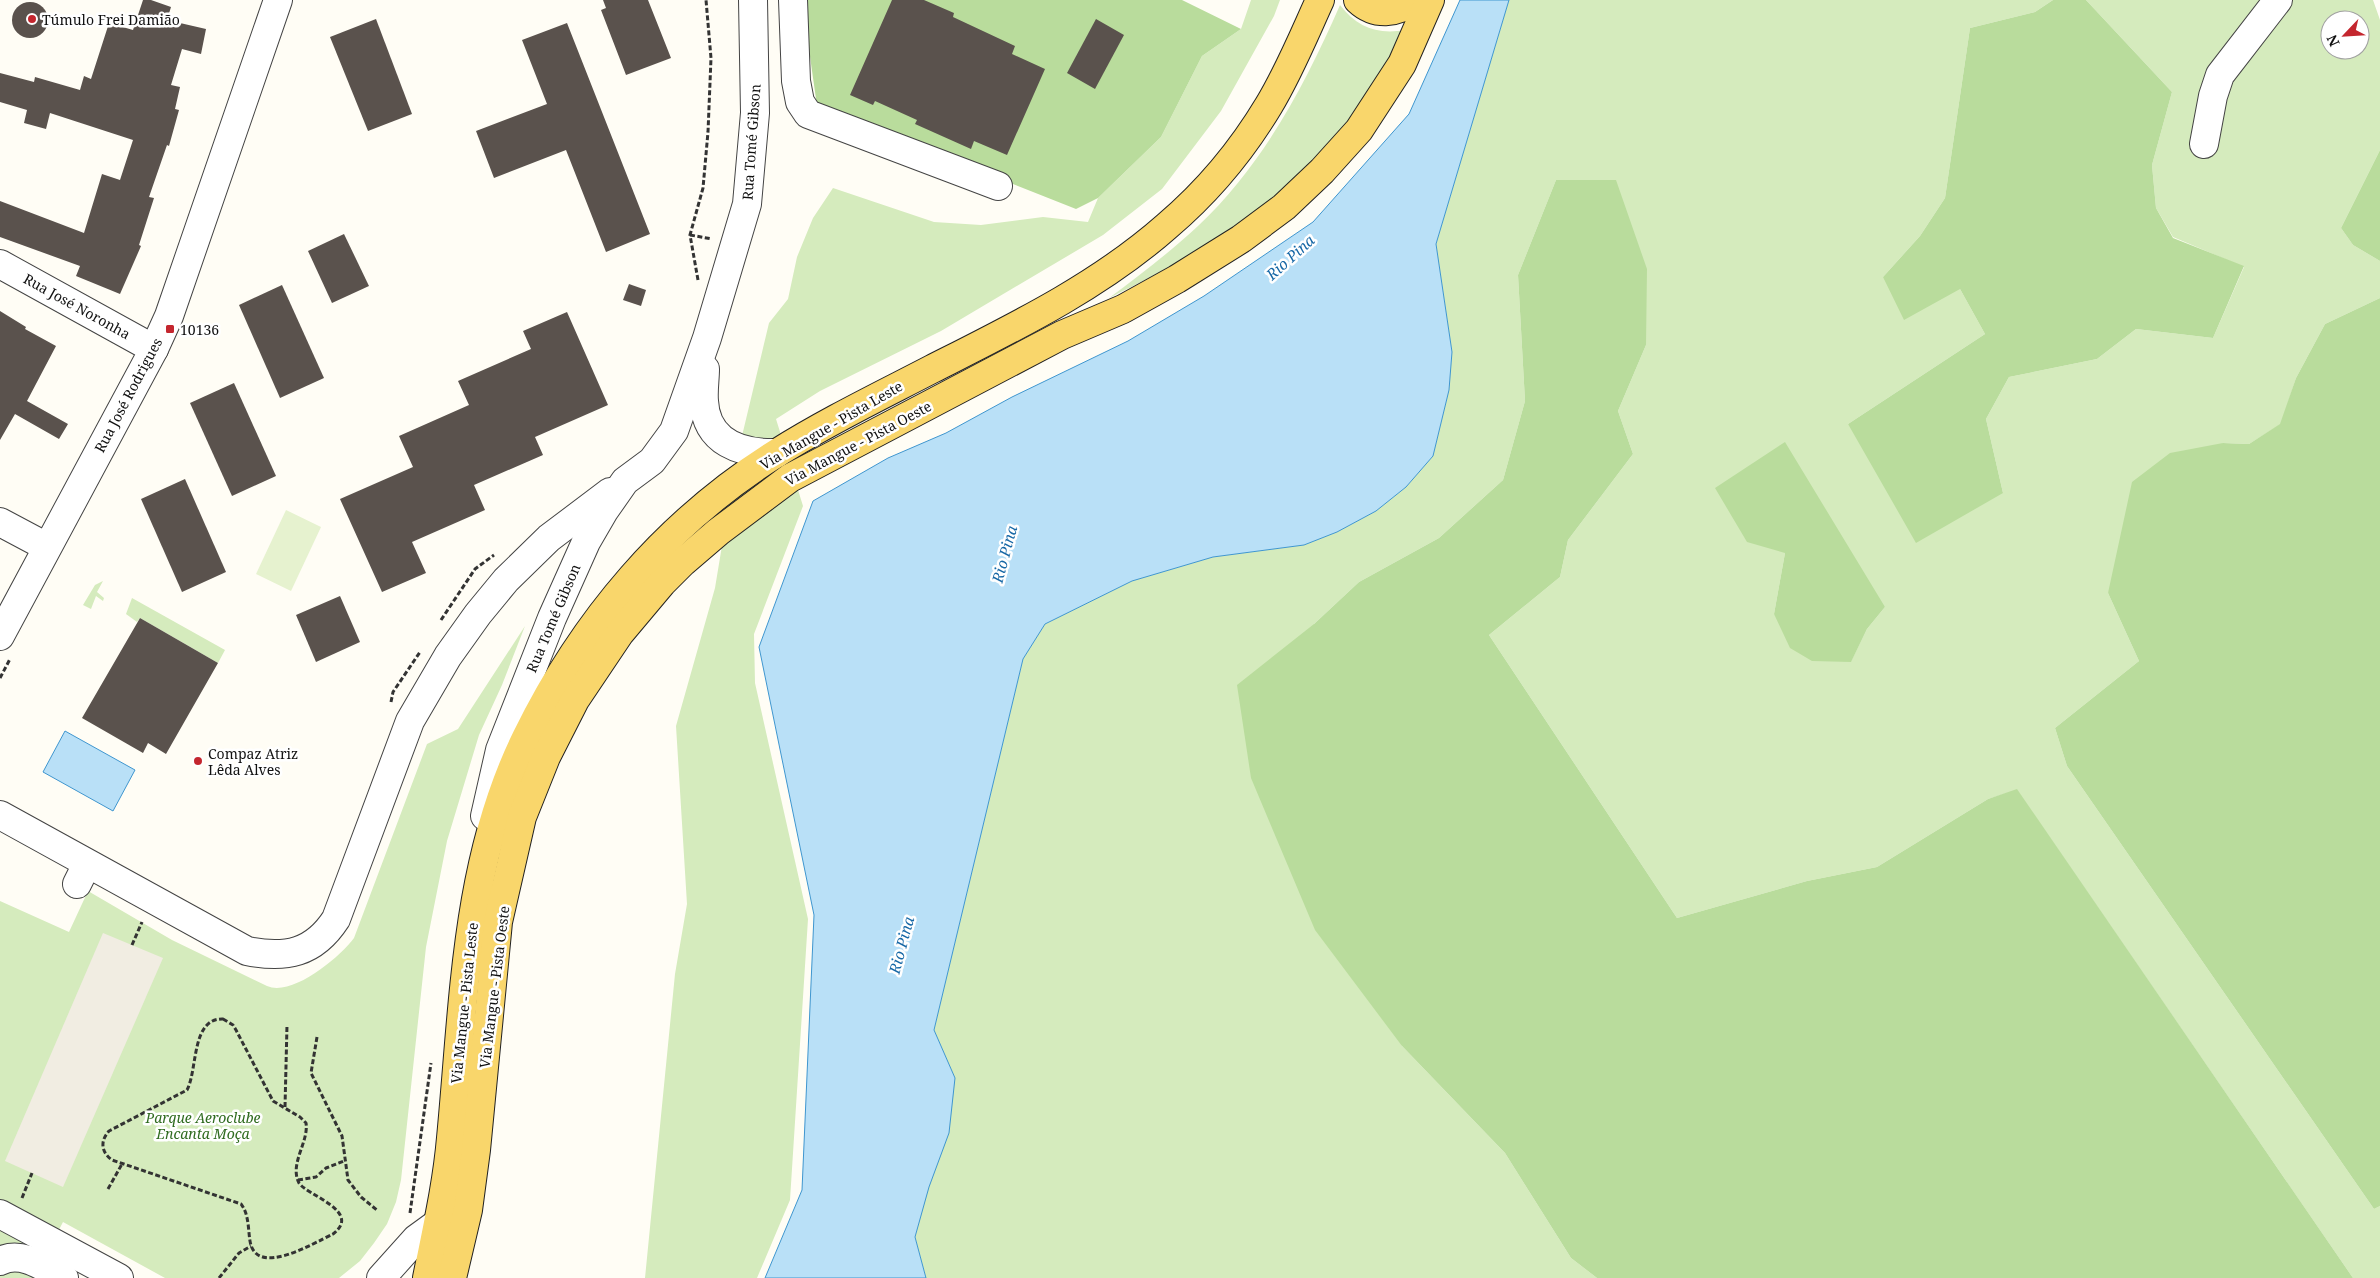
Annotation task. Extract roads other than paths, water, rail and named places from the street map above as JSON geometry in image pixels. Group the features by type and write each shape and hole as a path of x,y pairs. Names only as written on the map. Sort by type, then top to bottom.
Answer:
{"main road":[{"name":"Via Mangue - Pista Leste","path":"427,1278 438,1223 450,1144 469,930 495,814 524,740 575,650 628,579 669,537 696,511 777,453 1071,296 1128,257 1168,226 1216,178 1246,140 1270,103 1320,0"},
{"path":"1358,0 1381,12 1392,12 1414,0"},
{"name":"Via Mangue - Pista Oeste","path":"452,1278 468,1210 476,1150 498,922 522,817 546,757 580,692 620,633 662,583 718,532 790,478 819,461 1062,335 1146,296 1241,239 1284,207 1322,171 1359,130 1402,64 1430,0"}],"street":[{"name":"Rua José Rodrigues","path":"0,636 154,349 199,233 278,0"},
{"name":"Rua Tomé Gibson","path":"469,930 481,832 500,750 552,618 586,542 604,511 625,481 652,461 674,431 707,338 747,204 755,113 753,0"},
{"path":"793,0 796,81 800,102 808,114 998,186"},
{"path":"2204,144 2213,96 2220,74 2278,0"},
{"name":"Rua José Noronha","path":"0,264 154,349"},
{"name":"Rua Tomé Gibson","path":"707,338 704,402 710,423 719,438 735,449 757,453 777,453"},
{"path":"0,815 82,874 247,951 277,955 297,952 314,944 327,934 336,919 410,721 448,656 478,614 506,580 549,538 625,481"},
{"path":"0,522 47,547"},
{"path":"10,1207 119,1278"},
{"path":"380,1278 416,1239 438,1223"},
{"path":"0,1261 12,1258 28,1260 64,1278"}],"water":[{"name":"Rio Pina","path":"1460,0 1509,0 1436,244 1452,352 1449,390 1433,456 1406,487 1376,511 1337,532 1304,545 1213,557 1132,581 1045,624 1023,659 934,1030 955,1078 949,1133 929,1187 915,1237 926,1278 765,1278 802,1190 814,915 759,647 813,501 888,458 946,433 1012,397 1128,341 1204,296 1313,222 1409,114"},
{"path":"65,731 135,770 113,811 43,772"}],"place":[{"name":"Túmulo Frei Damião","path":"32,19"},
{"name":"10136","path":"170,329"},
{"name":"Compaz Atriz Lêda Alves","path":"198,761"}],"park label":[{"name":"Parque Aeroclube Encanta Moça","path":"203,1126"}]}
